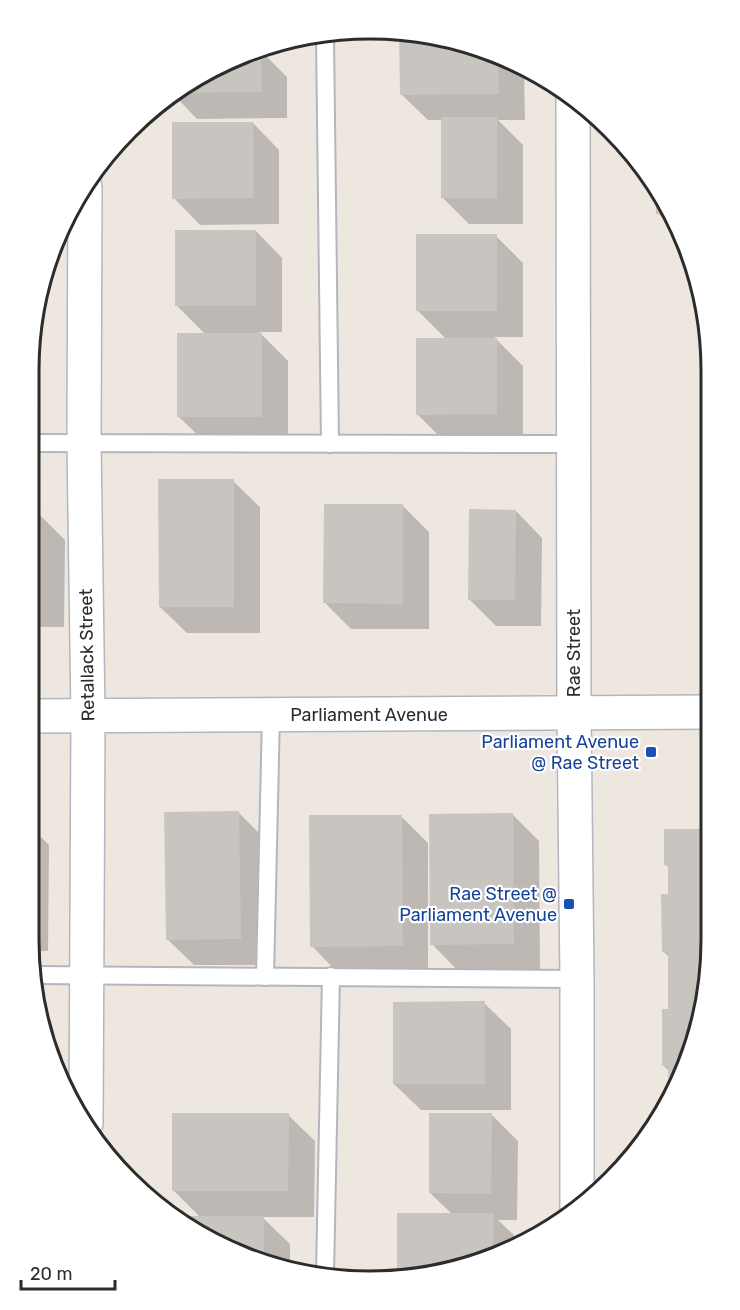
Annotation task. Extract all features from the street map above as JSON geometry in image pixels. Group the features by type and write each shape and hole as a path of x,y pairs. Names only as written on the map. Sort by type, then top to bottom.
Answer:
{"street":[{"name":"Rae Street","path":"573,108 577,1199"},
{"name":"Retallack Street","path":"85,201 84,443 88,716 86,1110"},
{"name":"Parliament Avenue","path":"39,716 701,712"}],"lane":[{"path":"325,42 330,444"},
{"path":"39,443 573,444"},
{"path":"265,977 271,715"},
{"path":"41,975 577,979"},
{"path":"325,1268 331,976"}],"building":[{"path":"399,41 456,50 498,65 499,94 400,95"},
{"path":"261,58 262,92 189,93 224,73"},
{"path":"441,117 497,117 497,198 441,198"},
{"path":"172,122 253,122 254,198 172,199"},
{"path":"656,202 662,214 656,214"},
{"path":"175,230 256,230 256,306 175,306"},
{"path":"416,234 497,234 497,311 416,311"},
{"path":"177,333 262,333 262,417 177,417"},
{"path":"416,338 497,338 497,414 416,415"},
{"path":"158,479 234,479 234,607 159,607"},
{"path":"324,504 403,504 403,604 323,603"},
{"path":"469,509 516,510 515,600 468,600"},
{"path":"239,811 241,939 166,940 164,812"},
{"path":"513,813 514,944 430,945 429,814"},
{"path":"309,815 402,815 403,946 310,947"},
{"path":"664,829 701,829 701,940 698,983 690,1026 669,1083 668,1066 662,1066 662,1009 668,1009 668,952 662,952 661,894 668,894 668,865 664,865"},
{"path":"485,1001 485,1084 393,1084 393,1002"},
{"path":"172,1113 289,1113 288,1191 172,1191"},
{"path":"429,1113 492,1113 491,1194 429,1193"},
{"path":"397,1213 494,1213 493,1247 435,1265 397,1270"},
{"path":"188,1216 264,1216 264,1253 224,1237"}],"place":[{"name":"Parliament Avenue @ Rae Street","path":"651,752"},
{"name":"Rae Street @ Parliament Avenue","path":"569,904"}]}
